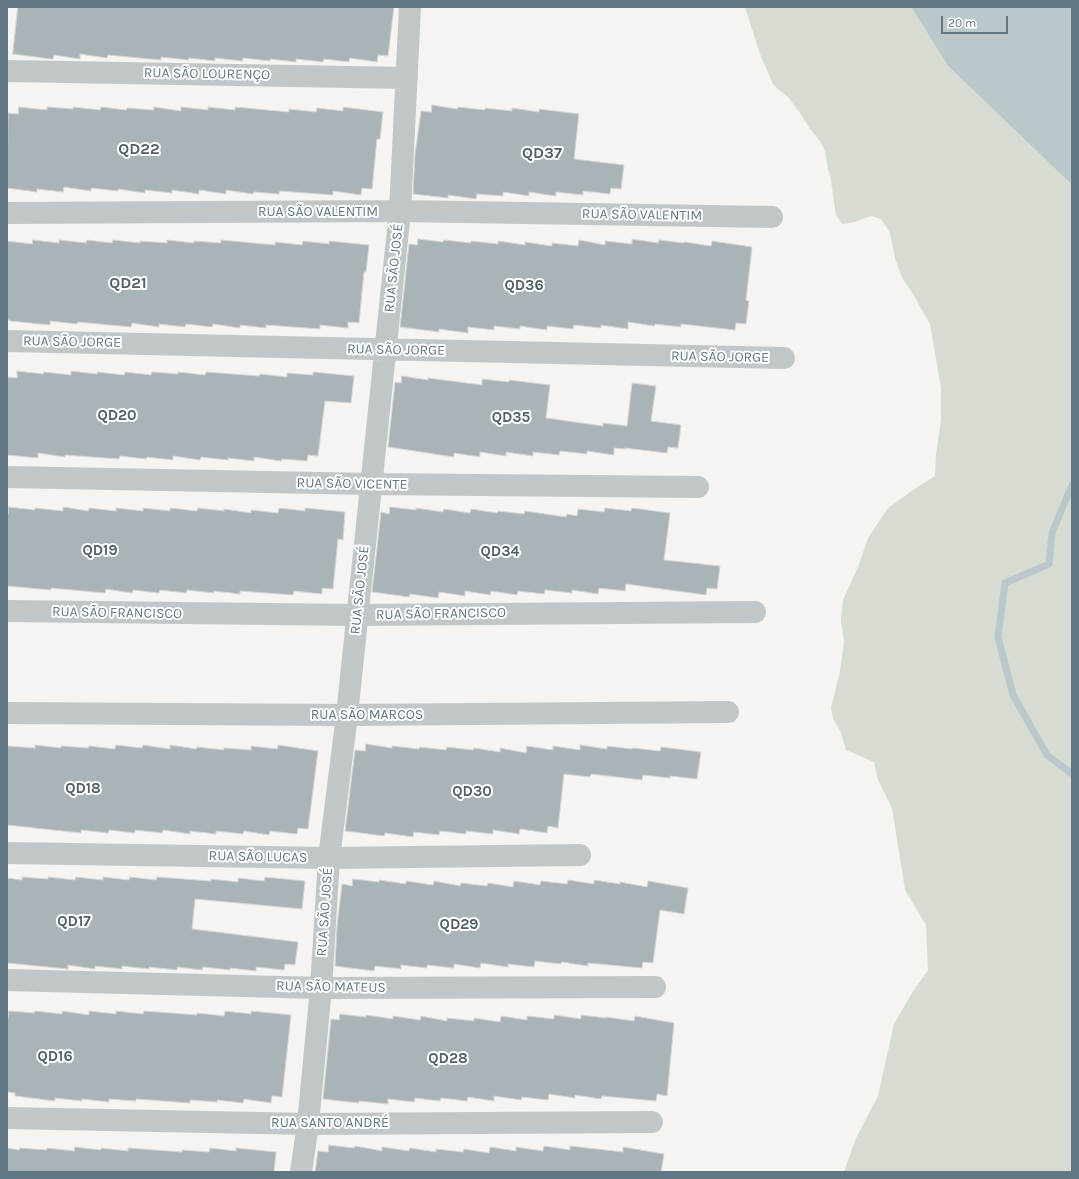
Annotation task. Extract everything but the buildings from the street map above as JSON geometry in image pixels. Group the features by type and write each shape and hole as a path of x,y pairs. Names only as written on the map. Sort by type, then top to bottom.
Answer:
{"street":[{"name":"RUA SÃO JOSÉ","path":"302,1172 308,1124 320,988 329,858 357,615 400,212 410,7"},
{"name":"RUA SÃO LOURENÇO","path":"7,71 407,78"},
{"name":"RUA SÃO VALENTIM","path":"7,213 400,212 772,217"},
{"name":"RUA SÃO JORGE","path":"7,341 784,358"},
{"name":"RUA SÃO VICENTE","path":"7,477 371,484 698,487"},
{"name":"RUA SÃO FRANCISCO","path":"7,611 357,615 755,612"},
{"name":"RUA SÃO MARCOS","path":"7,713 346,715 728,712"},
{"name":"RUA SÃO LUCAS","path":"7,853 329,858 580,856"},
{"name":"RUA SÃO MATEUS","path":"7,980 320,988 655,987"},
{"name":"RUA SANTO ANDRÉ","path":"7,1118 308,1124 652,1122"}],"shaded area":[{"path":"745,7 911,7 948,66 1072,185 1072,1172 844,1172 856,1138 878,1096 894,1024 912,993 928,970 926,925 905,890 892,808 878,780 874,762 846,750 840,730 833,719 831,708 840,671 844,642 841,621 843,600 858,567 868,538 888,508 935,476 936,455 941,419 941,388 930,324 902,278 895,258 890,233 881,219 871,216 855,222 842,224 836,215 825,151 820,141 788,97 773,84 760,54"},
{"path":"911,7 1072,7 1072,185 948,66"}],"waterway":[{"path":"1072,485 1052,533 1049,564 1005,583 998,637 1013,695 1047,755 1072,774"}],"district":[{"name":"QD22","path":"139,149"},
{"name":"QD37","path":"542,153"},
{"name":"QD21","path":"128,283"},
{"name":"QD36","path":"524,286"},
{"name":"QD20","path":"117,416"},
{"name":"QD35","path":"511,418"},
{"name":"QD19","path":"100,551"},
{"name":"QD34","path":"500,552"},
{"name":"QD18","path":"83,789"},
{"name":"QD30","path":"472,792"},
{"name":"QD17","path":"74,922"},
{"name":"QD29","path":"459,925"},
{"name":"QD16","path":"55,1057"},
{"name":"QD28","path":"448,1059"}]}
